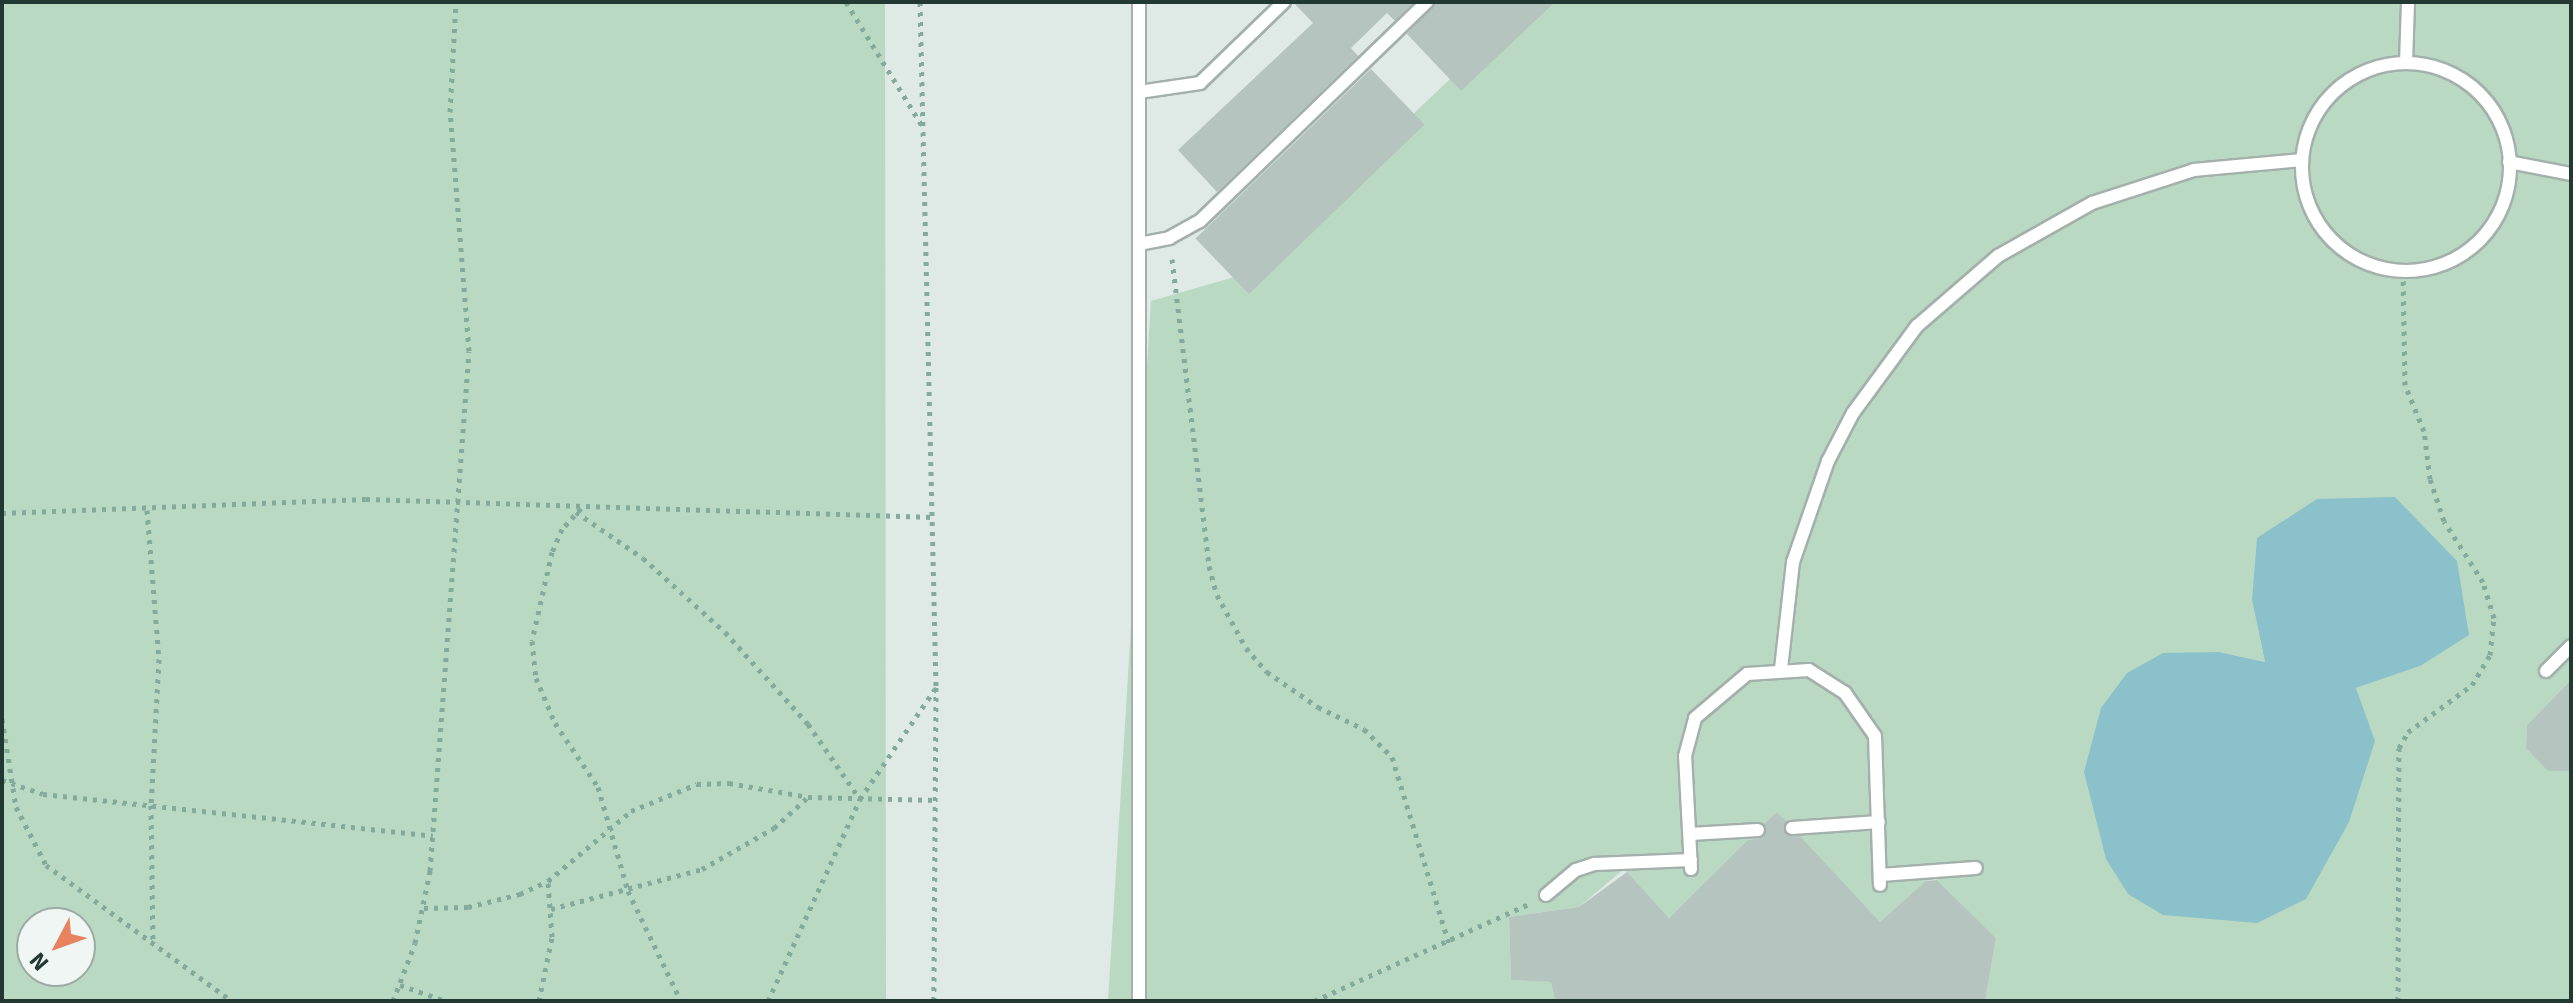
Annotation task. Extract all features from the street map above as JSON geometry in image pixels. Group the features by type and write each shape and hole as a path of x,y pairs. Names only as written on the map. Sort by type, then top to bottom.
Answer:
{"lane":[{"path":"1139,2 1139,1001"},
{"path":"1139,92 1200,83 1284,2"},
{"path":"1139,244 1169,238 1200,221 1427,2"},
{"path":"2406,63 2408,2"},
{"path":"2406,63 2449,73 2485,100 2506,140 2509,162 2503,204 2480,239 2445,263 2403,270 2363,261 2330,237 2308,201 2302,160 2305,138 2326,98 2362,72 2406,63"},
{"path":"1781,669 1793,562 1823,473 1853,413 1917,326 1998,256 2092,203 2194,170 2302,160"},
{"path":"2509,162 2571,174"},
{"path":"2546,671 2571,646"},
{"path":"1546,895 1576,870 1595,864 1691,864 1685,756 1695,718 1738,677 1781,669 1823,675 1866,719 1876,744 1880,880 1976,868"},
{"path":"1792,828 1879,822"},
{"path":"1690,834 1758,830"}],"path":[{"path":"393,1001 423,908 433,836 469,351 450,112 456,2"},
{"path":"846,2 924,128"},
{"path":"920,2 936,687 934,1001"},
{"path":"1169,238 1209,566 1217,595 1229,623 1267,672 1318,707 1364,729 1392,757 1405,784 1449,944"},
{"path":"2398,1001 2399,748 2408,732 2472,685 2490,655 2494,618 2483,582 2440,511 2424,431 2405,385 2403,270"},
{"path":"2,513 147,510 366,499 459,501 579,510 933,517"},
{"path":"147,510 159,659 151,805 153,940"},
{"path":"579,510 643,558 725,632 808,724 860,799"},
{"path":"579,510 552,552 533,660 544,701 598,787 628,891 681,1001"},
{"path":"768,1001 860,799 936,687"},
{"path":"2,719 22,826 46,865 153,940 232,1001"},
{"path":"2,780 13,786 151,805 433,836"},
{"path":"423,908 490,904 548,881 612,827 652,799 697,784 740,784 808,797 937,800"},
{"path":"551,909 702,869 739,851 808,797"},
{"path":"539,1001 548,966 551,909 548,881"},
{"path":"1314,1001 1449,944 1546,895"},
{"path":"400,985 446,1001"}],"green space":[{"path":"2,2 885,2 886,1001 2,1001"},
{"path":"1531,2 2571,2 2571,680 2527,725 2526,748 2571,769 2571,1001 1985,1001 1996,938 1933,876 1880,922 1777,812 1669,918 1624,869 1579,907 1509,917 1511,980 1551,982 1555,1001 1108,1001 1151,301 1245,274","holes":["2252,600 2420,666 2356,688 2374,741 2219,652 2265,662"]}],"water":[{"path":"2395,497 2457,561 2469,635 2420,666 2356,688 2375,741 2349,822 2306,899 2257,923 2163,915 2128,894 2106,859 2084,772 2101,708 2127,673 2163,653 2219,652 2265,662 2252,600 2257,538 2317,499"}],"building":[{"path":"1293,2 1414,2 1395,21 1387,13 1351,48 1358,56 1217,192 1178,150 1313,23"},
{"path":"1436,2 1555,2 1461,91 1407,34"},
{"path":"1371,69 1424,124 1249,294 1195,238"},
{"path":"2571,680 2571,771 2548,771 2526,748 2527,725"},
{"path":"1777,812 1786,821 1785,834 1800,836 1880,922 1926,881 1937,880 1996,938 1985,1001 1555,1001 1551,982 1511,980 1509,917 1579,907 1627,872 1669,918 1748,840 1764,837 1764,824"}]}
